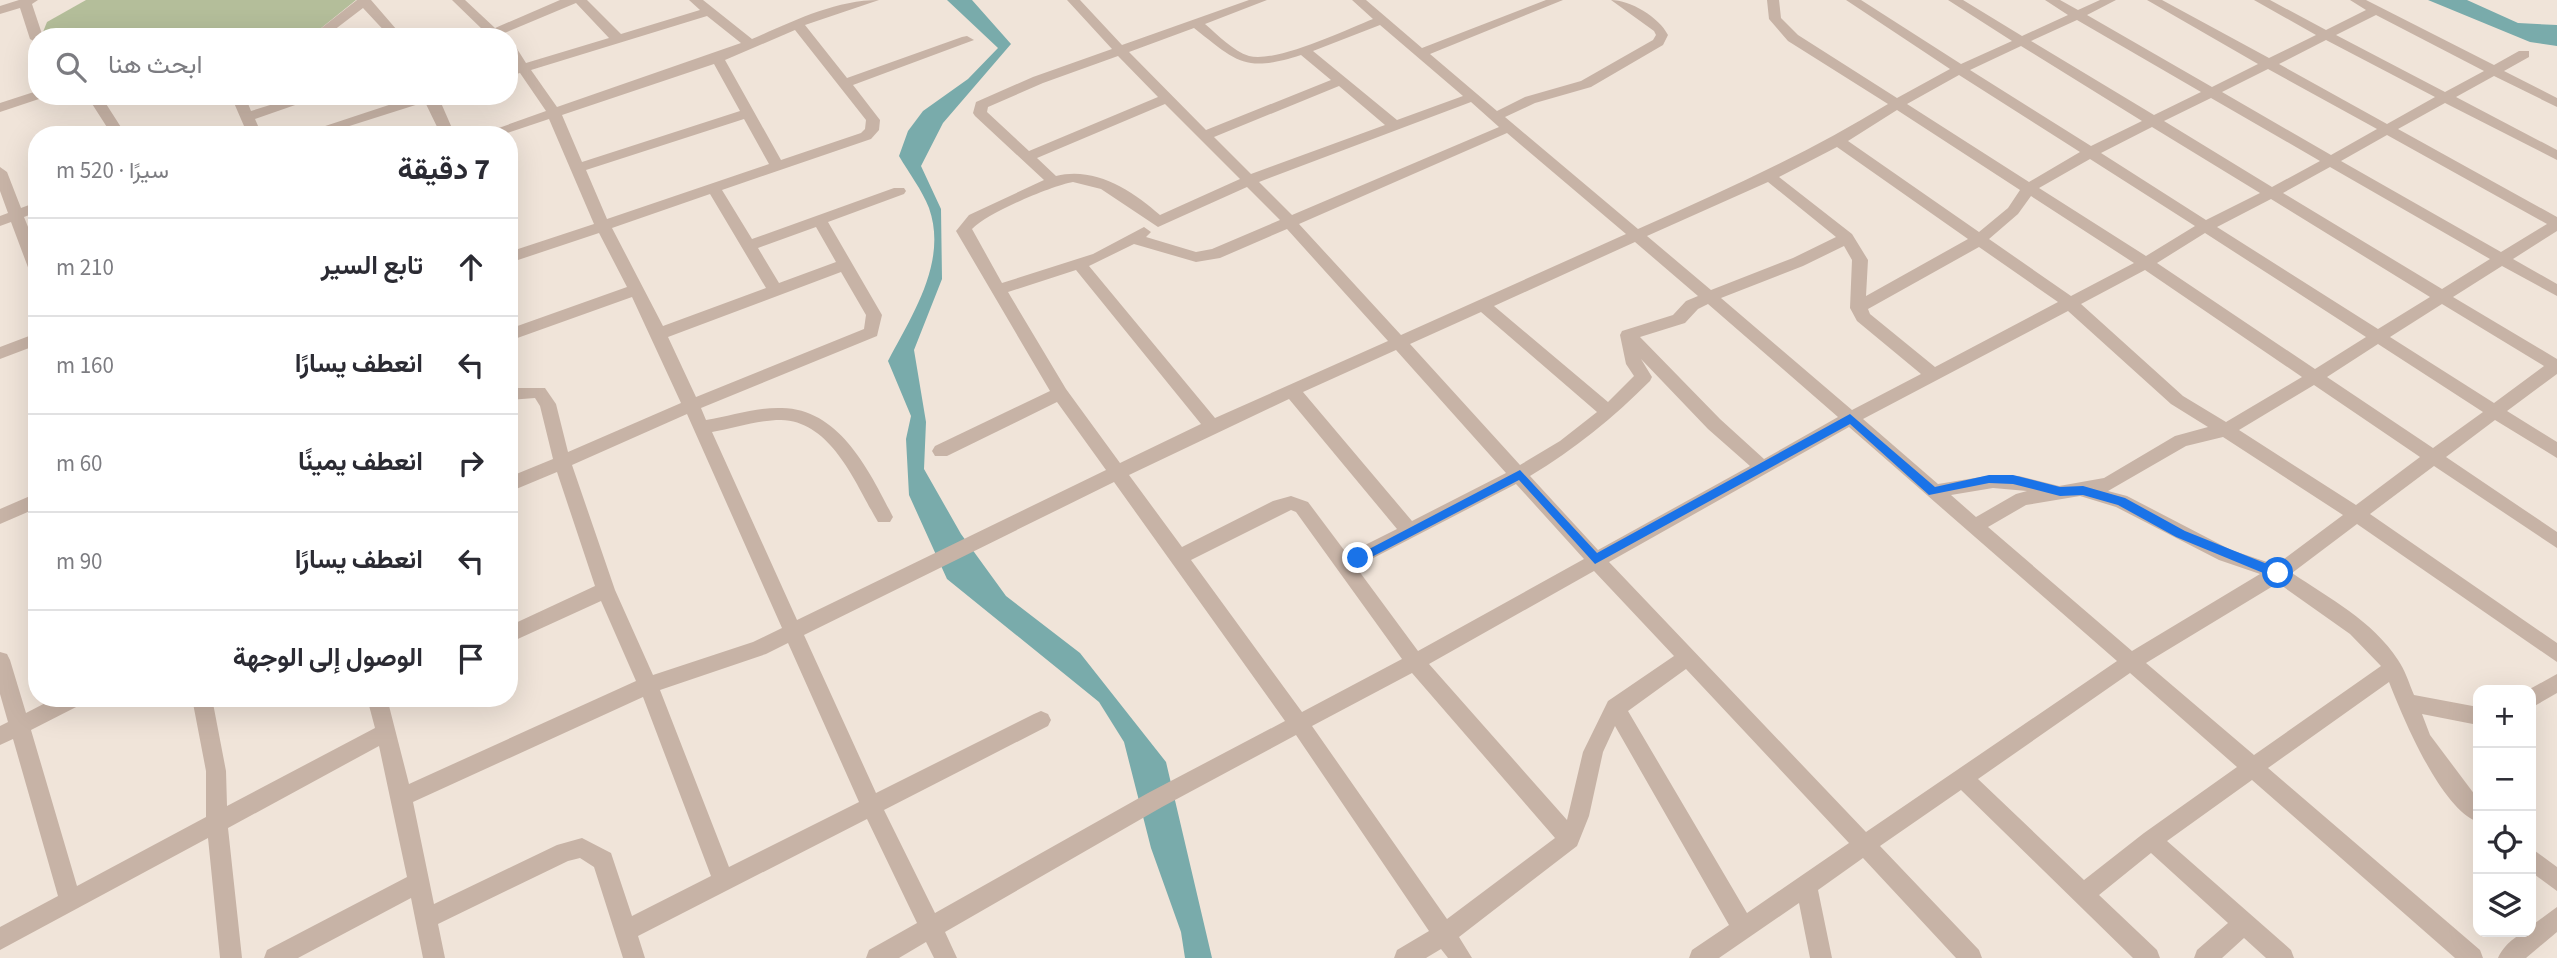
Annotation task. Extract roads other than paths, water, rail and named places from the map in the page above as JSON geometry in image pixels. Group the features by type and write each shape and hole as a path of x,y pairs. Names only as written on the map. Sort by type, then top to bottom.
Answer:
{"street":[{"path":"328,28 364,0 389,28"},
{"path":"458,0 484,28"},
{"path":"510,28 571,0"},
{"path":"580,0 618,39"},
{"path":"695,0 750,44"},
{"path":"812,0 828,12"},
{"path":"514,126 718,58 828,12 873,0"},
{"path":"1420,53 1557,0"},
{"path":"1135,239 1178,253 1205,256 1229,250 1291,224 1502,123 1530,100 1586,84 1658,42 1662,35 1659,29 1618,0"},
{"path":"1773,0 1775,19 1786,34 2146,263 2557,541"},
{"path":"1852,0 2557,451"},
{"path":"1699,958 2131,662 2278,573 2557,366 2438,297 1954,0"},
{"path":"2051,0 2557,290"},
{"path":"402,797 648,685 683,671 724,661 792,633 1212,426 1400,344 1769,176 1838,141 1960,68 2110,0"},
{"path":"1973,527 2021,499 2083,491 2119,480 2181,441 2227,429 2557,223 2153,0"},
{"path":"2260,0 2557,156"},
{"path":"2356,0 2557,103"},
{"path":"0,10 29,1 35,28"},
{"path":"1054,182 980,113 981,105 1028,84 1257,1"},
{"path":"1080,2 1120,52 1250,180 1595,559 1971,958"},
{"path":"1368,2 1381,20 1850,418 2472,958"},
{"path":"1858,308 1979,240 2013,211 2029,188 2091,152 2213,94 2376,10"},
{"path":"518,69 708,12"},
{"path":"1197,24 1239,56 1254,61 1303,50 1381,20"},
{"path":"518,255 602,224 855,141 872,130 873,120 797,23"},
{"path":"844,84 967,40"},
{"path":"1303,50 1396,127"},
{"path":"877,958 1156,800 1415,662 1850,418 2146,263 2206,226 2272,193 2524,54"},
{"path":"518,58 554,113 602,224 638,289 871,806 946,958"},
{"path":"718,58 776,166"},
{"path":"1205,136 1340,81"},
{"path":"997,290 1080,265 1135,239 1158,222 1250,180 1472,97"},
{"path":"0,108 28,98"},
{"path":"1027,157 1166,99"},
{"path":"100,105 113,126"},
{"path":"242,105 252,126 295,105"},
{"path":"334,126 400,105"},
{"path":"433,105 443,126"},
{"path":"578,168 748,113"},
{"path":"1838,141 2070,303 2178,400 2358,514 2557,654"},
{"path":"0,172 28,246"},
{"path":"1769,176 1847,238 1860,260 1858,308 1880,333 1934,375"},
{"path":"1158,222 1139,205 1090,179 1075,177 1054,182 988,212 964,227 997,290 1060,394 1300,725 1461,958"},
{"path":"713,187 776,291"},
{"path":"749,246 899,191"},
{"path":"0,221 28,211"},
{"path":"518,481 690,406 871,332 874,315 819,220"},
{"path":"1628,335 1679,319 1692,305 1798,262 1847,238"},
{"path":"659,334 844,265"},
{"path":"1080,265 1212,426"},
{"path":"518,332 638,289"},
{"path":"1483,305 1608,412"},
{"path":"1345,564 1520,474 1566,446 1608,412 1644,377 1634,364 1628,335"},
{"path":"1628,335 1714,424 1762,467"},
{"path":"0,353 28,342"},
{"path":"1291,390 1410,532"},
{"path":"518,392 539,392 544,396 562,462 606,590 648,685 724,880"},
{"path":"941,451 1060,394"},
{"path":"700,428 783,414 809,419 835,439 884,517"},
{"path":"1933,492 1989,479 2013,480 2060,492"},
{"path":"2083,491 2121,501 2192,539 2278,573 2357,628 2381,651 2393,668 2422,740 2466,802 2477,811"},
{"path":"1178,558 1290,503 1301,507 1415,662 1570,839"},
{"path":"0,517 28,504"},
{"path":"518,631 606,590"},
{"path":"1405,958 1444,934 1570,839 1580,817 1596,740 1615,707 1688,658"},
{"path":"0,660 9,731 70,899"},
{"path":"2084,894 2151,840 2393,668"},
{"path":"2536,696 2557,683"},
{"path":"2409,703 2473,715"},
{"path":"9,731 57,707"},
{"path":"204,707 216,771 217,824 231,958"},
{"path":"379,707 402,797 434,958"},
{"path":"1615,707 1743,928"},
{"path":"626,930 1041,720"},
{"path":"0,939 70,899 217,824 386,732"},
{"path":"1963,778 2149,958"},
{"path":"2151,840 2283,958"},
{"path":"426,919 565,852 582,848 603,860 634,958"},
{"path":"2536,862 2557,881"},
{"path":"275,958 418,882"},
{"path":"1807,884 1821,958"},
{"path":"2509,958 2557,918"},
{"path":"2205,958 2245,922"}],"water":[{"path":"947,0 972,0 1011,44 943,123 921,166 941,209 942,279 914,350 926,422 924,469 961,534 1006,596 1080,653 1166,762 1212,958 1185,958 1181,932 1151,848 1124,742 1099,702 947,579 909,495 906,439 911,416 888,361 925,288 934,248 934,228 926,201 899,156 908,131 923,111 968,79 998,48"},
{"path":"2428,0 2467,0 2518,23 2557,25 2557,46 2530,42"}]}
